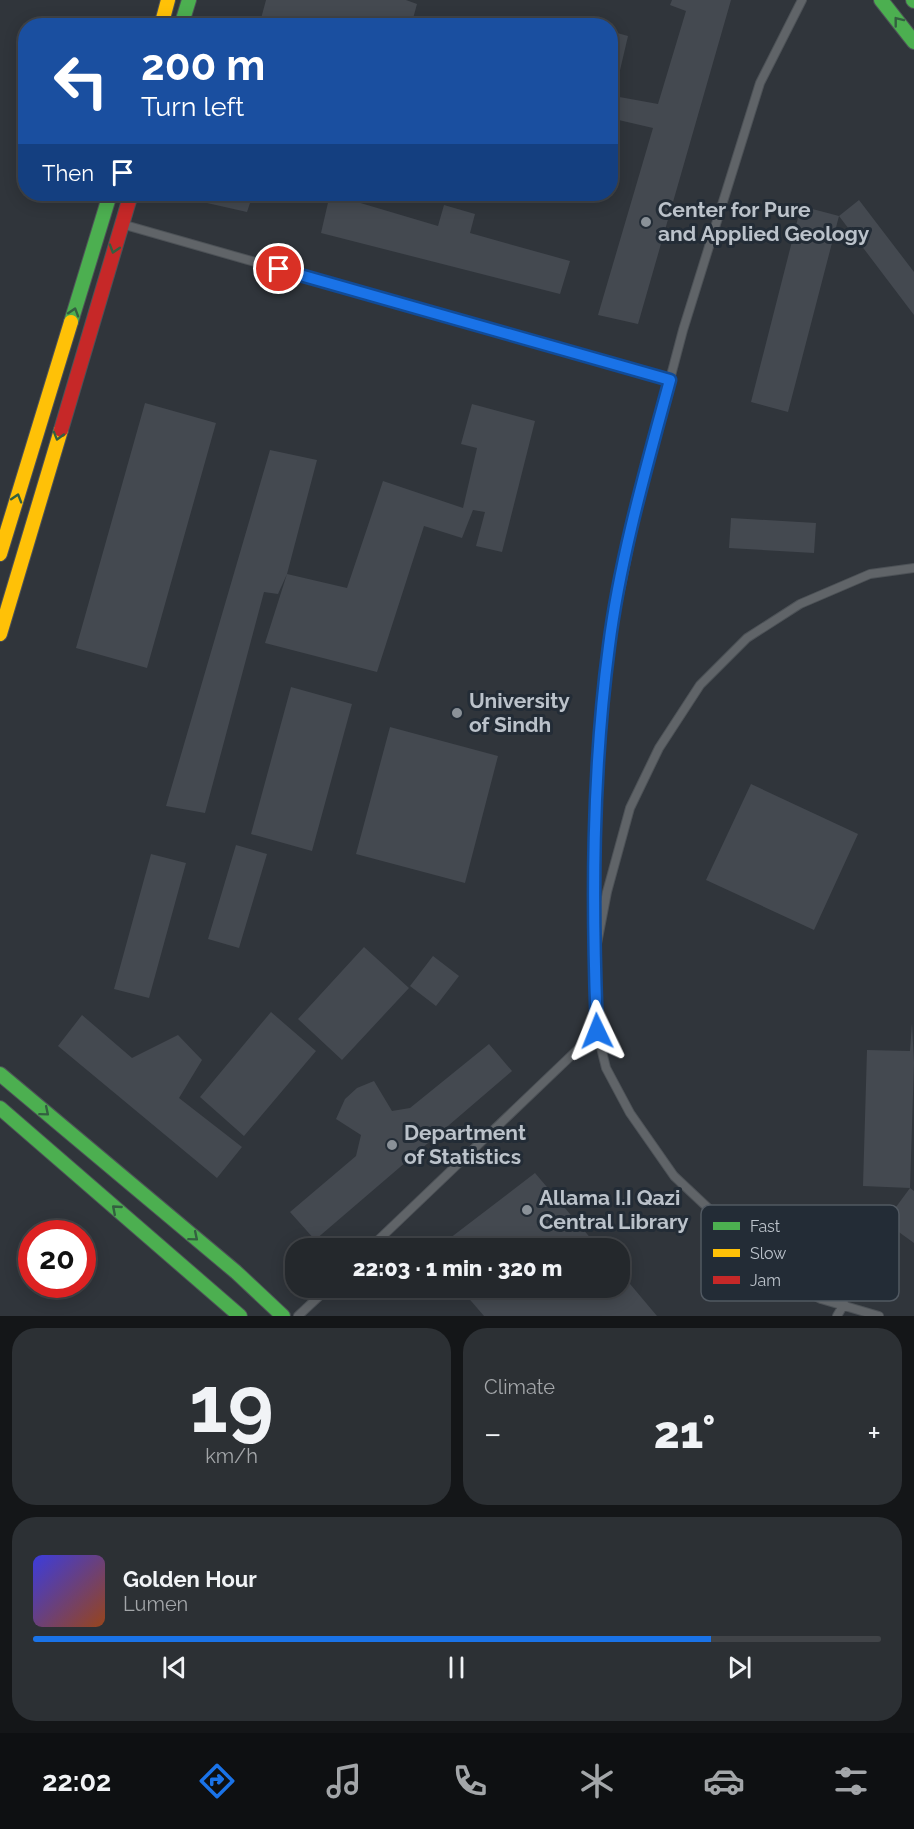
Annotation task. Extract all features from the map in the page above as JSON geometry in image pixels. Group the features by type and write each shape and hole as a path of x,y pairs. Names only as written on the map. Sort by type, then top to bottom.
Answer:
{"street":[{"path":"881,0 914,42"},
{"path":"163,18 166,1 187,5"},
{"path":"0,554 108,201"},
{"path":"0,634 129,201"},
{"path":"0,1074 236,1272 283,1316"},
{"path":"0,1108 240,1316"}],"lane":[{"path":"705,1205 674,1176 630,1113 606,1068 597,1031 595,954 597,756 609,644 640,493 670,380 760,83 802,0"},
{"path":"122,224 670,380"},
{"path":"595,954 607,892 630,808 659,748 700,685 747,638 800,604 870,574 914,568"},
{"path":"380,1238 597,1031"},
{"path":"298,1316 317,1298"},
{"path":"830,1301 879,1316"},
{"path":"837,1316 844,1304"}],"building":[{"path":"266,0 406,0 417,4 413,18 261,18"},
{"name":"Center for Pure and Applied Geology","path":"672,0 731,0 638,324 598,315 653,128 618,120 618,97 658,104 686,11 670,5"},
{"name":"Center for Pure and Applied Geology","path":"618,33 628,36 618,79"},
{"path":"859,200 914,272 914,315 839,216"},
{"path":"208,201 251,201 247,212 207,203"},
{"path":"328,201 354,201 438,226 444,205 475,214 470,233 570,261 560,294 321,233"},
{"path":"801,206 839,216 788,412 751,402"},
{"path":"145,403 216,423 147,668 76,648"},
{"path":"472,404 535,421 502,552 476,546 485,512 473,510 462,538 424,526 377,672 265,643 287,574 347,588 383,481 463,508 477,448 461,444"},
{"path":"270,450 317,460 287,574 278,594 264,592 205,813 166,806"},
{"path":"731,518 816,523 814,553 729,548"},
{"path":"291,687 352,704 312,851 251,834"},
{"path":"390,727 498,756 465,883 356,854"},
{"path":"751,784 858,834 814,930 706,880"},
{"path":"236,845 267,854 239,948 208,939"},
{"path":"151,854 186,863 149,998 114,989"},
{"path":"364,947 409,988 342,1060 298,1019"},
{"path":"433,956 459,976 436,1006 410,986"},
{"path":"271,1012 316,1051 244,1136 200,1097"},
{"path":"82,1015 132,1058 178,1035 202,1060 179,1098 242,1147 217,1178 58,1046"},
{"path":"912,1023 914,1063 910,1188 863,1186 867,1050 910,1051"},
{"name":"Department of Statistics","path":"489,1044 512,1071 317,1238 313,1238 290,1212 356,1156 361,1135 336,1119 345,1099 357,1088 374,1081 392,1111 410,1108"},
{"name":"Allama I.I Qazi Central Library","path":"535,1173 590,1238 450,1238"},
{"path":"910,1188 914,1191 914,1243 899,1232 898,1205"},
{"name":"Allama I.I Qazi Central Library","path":"630,1284 657,1316 484,1316 468,1298 630,1298"}],"traffic: fast":[{"path":"183,18 189,0"},
{"path":"881,0 914,42"},
{"path":"71,322 108,201"},
{"path":"0,1074 236,1272 283,1316"},
{"path":"0,1108 240,1316"}],"traffic: slow":[{"path":"163,18 168,0"},
{"path":"0,554 71,322"},
{"path":"0,634 61,430"}],"traffic: jam":[{"path":"61,430 129,201"}],"place":[{"name":"Center for Pure and Applied Geology","path":"646,222"},
{"name":"University of Sindh","path":"457,713"},
{"name":"Department of Statistics","path":"392,1145"},
{"name":"Allama I.I Qazi Central Library","path":"527,1210"}],"route":[{"path":"279,269 670,380 640,493 609,644 597,756 595,954 597,1031"}]}
